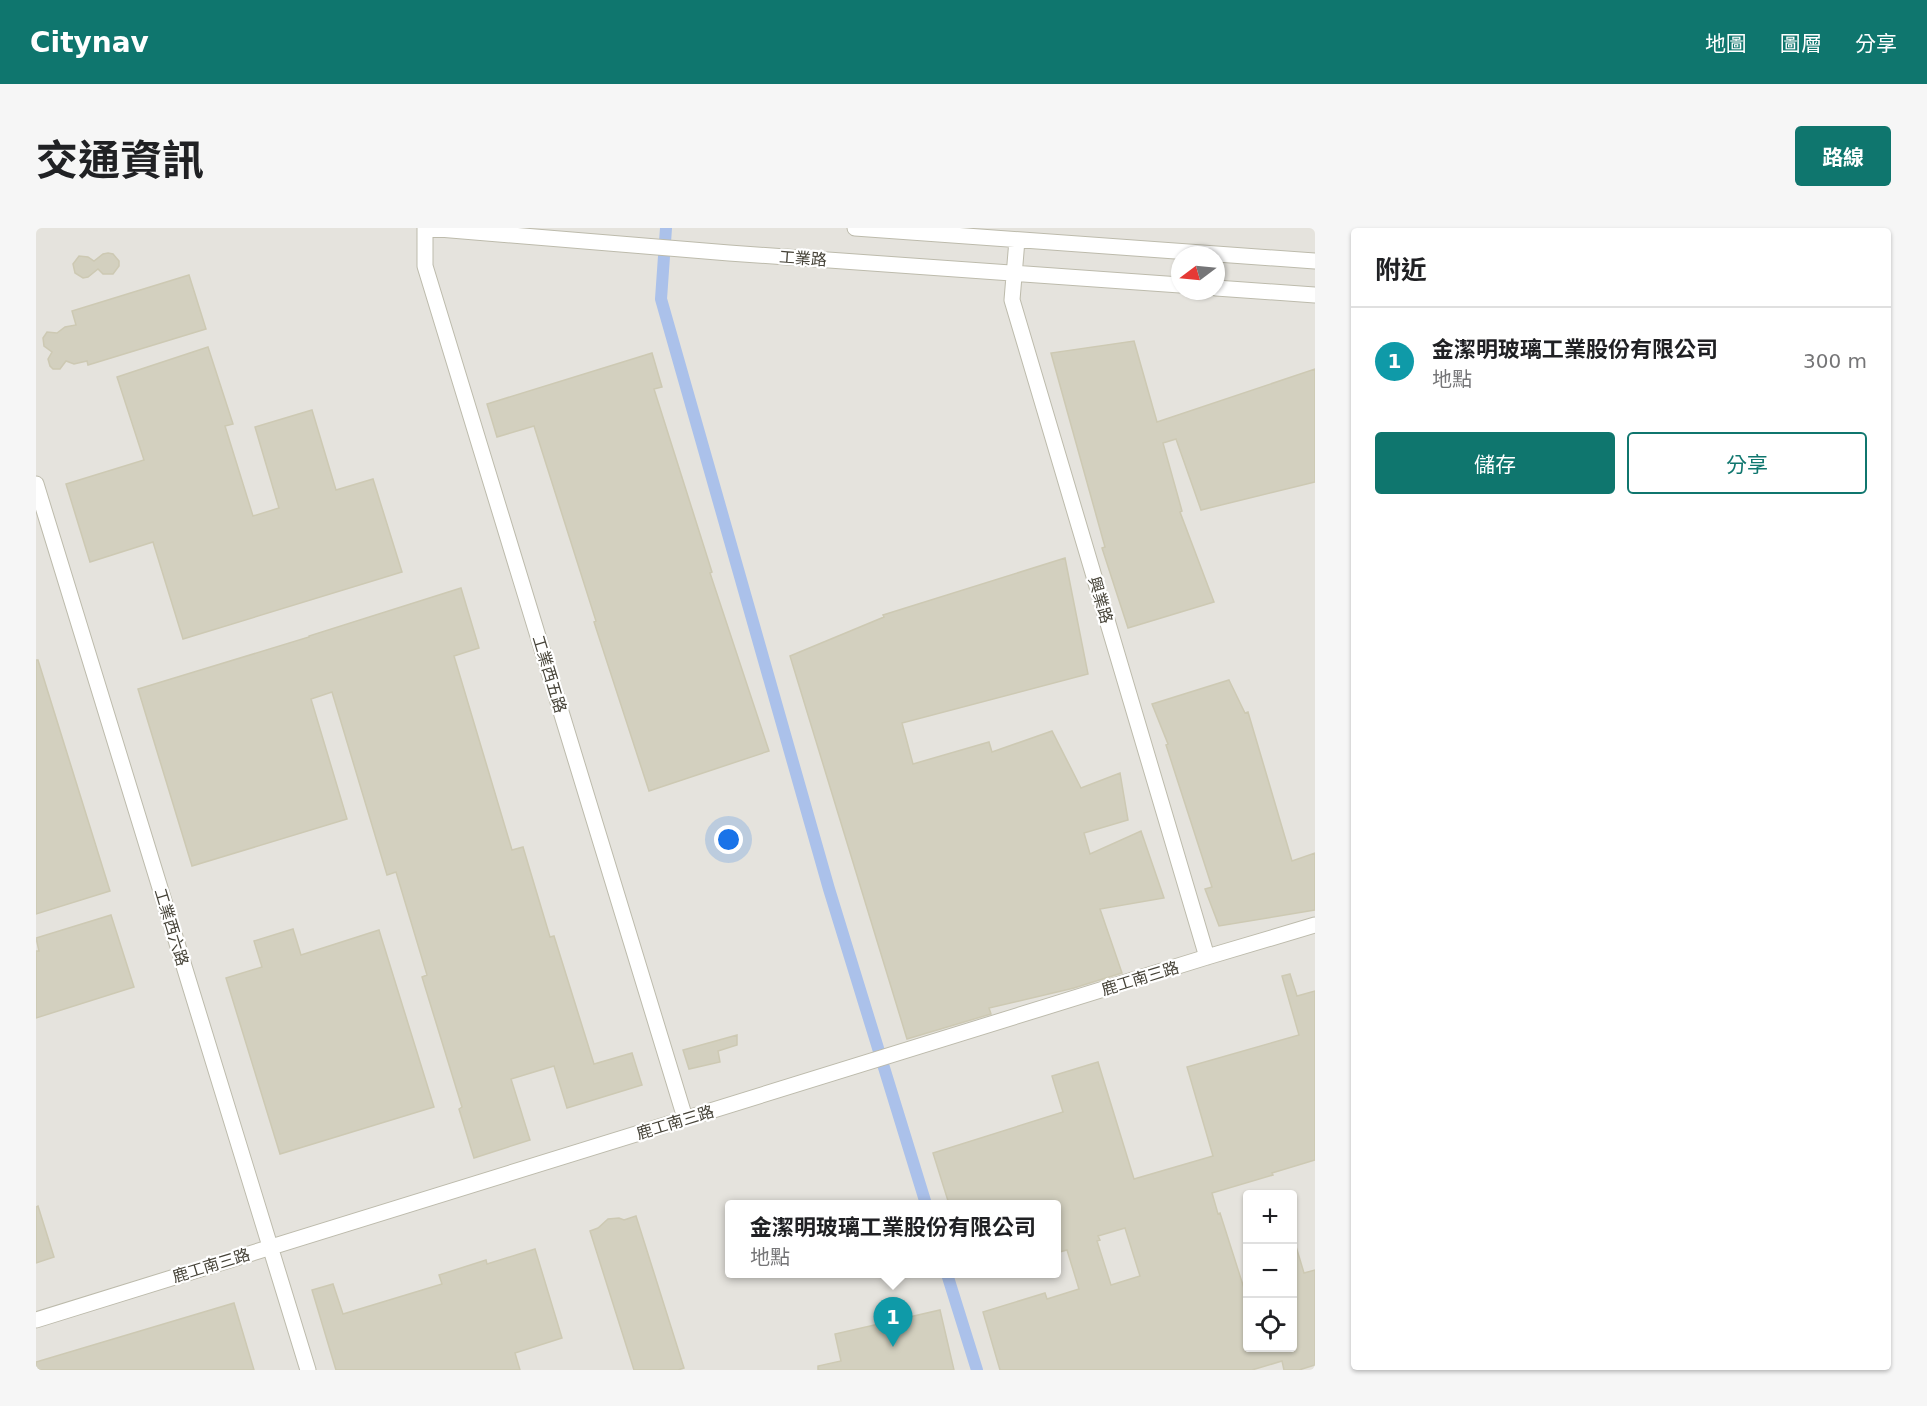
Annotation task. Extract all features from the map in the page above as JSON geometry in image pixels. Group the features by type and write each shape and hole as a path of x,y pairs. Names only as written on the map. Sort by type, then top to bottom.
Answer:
{"street":[{"name":"工業路","path":"426,228 729,253 1171,284"},
{"name":"工業西五路","path":"426,228 425,266 685,1118"},
{"path":"855,228 1315,261"},
{"name":"興業路","path":"1017,240 1012,300 1207,957"},
{"path":"1225,289 1315,295"},
{"name":"工業西六路","path":"36,484 308,1370"},
{"name":"鹿工南三路","path":"36,1320 1315,925"}],"shaded area":[{"path":"36,228 1315,228 1315,1370 36,1370"}],"building":[{"path":"108,253 113,254 119,261 119,266 113,274 103,274 98,269 83,278 75,273 73,264 79,256 88,257 94,261"},
{"path":"189,275 206,329 88,365 87,361 74,364 66,361 60,369 53,369 50,366 48,359 52,352 44,346 43,338 47,332 57,333 65,327 76,325 72,311"},
{"path":"1134,341 1157,422 1315,369 1315,482 1201,510 1176,439 1163,443 1182,511 1180,512 1214,602 1128,628 1102,548 1105,547 1051,353"},
{"path":"208,347 233,424 225,426 253,516 279,508 255,427 312,410 336,490 373,479 402,572 183,639 153,542 90,562 66,484 144,460 117,377"},
{"path":"652,353 662,387 654,389 712,572 710,573 769,751 649,791 534,426 497,437 487,404"},
{"path":"1065,558 1088,674 902,723 913,764 989,742 992,752 1052,731 1081,788 1120,773 1128,820 1084,833 1090,854 1141,831 1164,898 1100,909 1122,973 1074,988 989,1008 991,1014 907,1039 790,656 884,617 883,615"},
{"path":"461,588 479,648 454,656 512,850 523,847 550,937 554,936 594,1064 632,1053 642,1085 567,1108 554,1066 511,1079 530,1140 474,1158 459,1109 462,1107 422,977 427,975 396,872 387,875 332,692 311,699 347,819 192,866 138,689"},
{"path":"36,660 38,660 110,891 36,914"},
{"path":"1229,680 1245,713 1248,712 1292,861 1315,853 1315,910 1219,926 1205,889 1212,887 1166,745 1168,744 1152,704"},
{"path":"111,915 134,987 36,1018 36,951 39,951 36,938"},
{"path":"293,929 301,955 379,930 434,1107 280,1154 226,978 262,967 254,941"},
{"path":"1290,974 1297,996 1315,991 1315,1160 1212,1193 1243,1285 1243,1352 1297,1352 1297,1250 1304,1273 1315,1270 1315,1365 1299,1370 1284,1370 1282,1361 1252,1370 1000,1370 983,1312 1045,1293 1047,1299 1079,1289 1067,1250 1061,1252 1061,1200 948,1200 933,1153 1063,1112 1052,1076 1098,1062 1134,1179 1213,1156 1187,1067 1299,1035 1282,976","holes":["1125,1228 1140,1276 1111,1285 1097,1241 1100,1240 1098,1236"]},
{"path":"737,1035 737,1045 718,1051 720,1062 689,1069 683,1050"},
{"path":"38,1206 54,1257 36,1263 36,1207"},
{"path":"636,1216 684,1368 678,1370 634,1370 590,1231 598,1228 608,1219 624,1220"},
{"path":"535,1249 562,1338 515,1353 520,1370 336,1370 312,1290 333,1284 343,1314 442,1284 439,1275 486,1260 487,1264"},
{"path":"234,1303 254,1370 36,1370 36,1362"},
{"path":"940,1310 954,1370 818,1370 818,1366 841,1361 835,1334"}],"waterway":[{"path":"666,228 661,299 829,889 925,1200"},
{"path":"948,1278 977,1370"}],"place":[{"name":"金潔明玻璃工業股份有限公司","path":"893,1347"}]}
